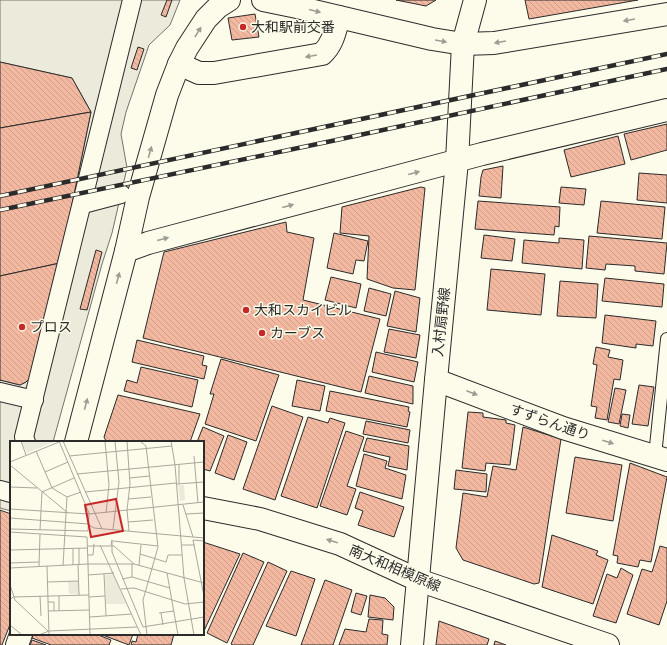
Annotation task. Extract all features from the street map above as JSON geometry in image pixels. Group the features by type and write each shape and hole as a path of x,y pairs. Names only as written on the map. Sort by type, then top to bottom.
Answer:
{"street":[{"path":"26,441 24,437 83,204 132,0"},
{"path":"76,441 126,250 138,196 167,95 187,48 206,19 218,7 228,0"},
{"name":"入村扇野線","path":"412,645 457,162 463,44 475,0"},
{"path":"275,1 432,39 463,44 494,43 667,14"},
{"path":"179,64 199,73 214,73 322,54 328,49 332,42 339,17"},
{"path":"126,250 490,152 667,110"},
{"path":"83,204 121,194"},
{"name":"すずらん通り","path":"436,380 563,428 661,458"},
{"path":"0,392 34,400"},
{"path":"0,490 10,493"},
{"name":"南大和相模原線","path":"204,508 260,519 340,544 418,580 608,645"},
{"path":"17,645 21,635"}],"lane":[{"path":"661,458 667,339"}],"shaded area":[{"path":"0,0 180,0 170,25 149,45 126,112 121,134 127,168 112,233 102,264 53,441 10,441 10,511 0,508 0,380 20,385 31,377 60,263 91,112 72,78 0,62"}],"building":[{"path":"167,0 172,0 166,17 161,15"},
{"path":"396,0 436,0 426,6"},
{"path":"525,0 638,0 529,19"},
{"name":"大和駅前交番","path":"255,14 259,37 232,40 228,18"},
{"path":"138,47 144,49 137,70 131,68"},
{"path":"0,62 72,78 91,112 0,128"},
{"path":"91,112 60,263 0,276 0,128"},
{"path":"667,124 667,150 631,160 624,134"},
{"path":"618,136 625,164 571,177 564,150"},
{"path":"503,166 501,198 479,196 483,170"},
{"path":"639,173 667,175 667,203 637,200"},
{"path":"421,187 425,188 415,290 393,288 367,279 369,236 340,233 342,207"},
{"path":"561,187 586,189 584,205 559,203"},
{"path":"478,201 560,207 559,227 555,226 554,235 475,229"},
{"path":"601,201 665,207 662,239 597,233"},
{"name":"大和スカイビル","path":"286,222 287,232 314,238 303,300 380,319 361,392 143,338 164,252"},
{"path":"334,233 368,241 364,261 356,260 353,274 327,268"},
{"path":"484,235 515,239 512,261 481,258"},
{"path":"589,236 667,243 664,274 635,271 635,266 606,264 605,270 586,268"},
{"path":"559,238 584,240 582,269 522,263 524,240 559,243"},
{"path":"96,250 102,252 87,310 80,309"},
{"name":"プロス","path":"60,263 31,377 20,385 0,380 0,276"},
{"path":"491,269 545,274 541,315 487,310"},
{"path":"331,277 361,284 356,308 325,300"},
{"path":"605,278 664,284 662,307 602,301"},
{"path":"560,281 598,284 596,318 557,316"},
{"path":"369,288 391,294 386,316 364,311"},
{"path":"395,291 420,298 416,332 387,326"},
{"path":"605,315 656,321 653,346 636,344 636,348 602,343"},
{"path":"389,329 420,335 416,358 384,352"},
{"path":"137,340 204,356 202,365 207,366 204,379 132,362"},
{"path":"596,347 610,350 608,357 623,360 620,380 614,379 607,420 595,418 597,407 591,406 597,365 593,364"},
{"path":"376,352 418,362 414,382 372,372"},
{"path":"221,359 279,375 256,441 205,424 214,394 210,394"},
{"path":"141,367 198,380 192,407 124,391 127,380 137,383"},
{"path":"369,376 413,386 413,404 365,393"},
{"path":"297,380 325,386 320,411 292,406"},
{"path":"639,385 654,387 648,426 632,424"},
{"path":"615,388 626,390 619,424 608,422"},
{"path":"330,391 409,407 408,411 410,412 407,427 326,411"},
{"path":"118,395 200,414 190,441 106,441 104,437"},
{"path":"272,406 303,417 275,500 243,489"},
{"path":"468,412 483,413 483,417 506,420 506,423 515,425 510,465 486,463 485,471 462,468"},
{"path":"622,414 630,415 628,428 620,426"},
{"path":"308,417 328,423 330,418 345,423 317,508 281,496"},
{"path":"366,421 410,430 408,443 363,434"},
{"path":"203,427 224,436 210,471 204,469 204,441 197,441"},
{"path":"523,427 561,439 539,583 534,584 463,560 456,548 463,493 487,497 493,466 516,470"},
{"path":"346,431 364,437 347,486 356,489 347,515 320,506"},
{"path":"228,435 247,442 234,480 215,473"},
{"path":"367,438 409,446 407,470 388,466 390,457 363,451"},
{"path":"364,454 387,461 385,468 406,475 402,499 356,486"},
{"path":"575,457 622,465 613,521 566,513"},
{"path":"630,463 667,477 651,562 640,560 638,567 617,563 618,556 613,555"},
{"path":"456,470 487,474 486,492 454,489"},
{"path":"360,492 404,507 394,537 358,525 363,511 355,508"},
{"path":"0,510 10,514 10,625 2,645 0,645"},
{"path":"552,535 598,551 596,555 608,560 593,604 542,587"},
{"path":"204,542 240,554 204,631"},
{"path":"660,546 667,548 667,601 659,625 627,614 642,569 652,572"},
{"path":"243,553 264,562 227,643 207,633"},
{"path":"268,562 287,571 253,645 233,645 231,644"},
{"path":"621,568 633,575 616,623 593,616 607,574 617,578"},
{"path":"291,571 315,579 296,636 266,626"},
{"path":"325,580 352,590 333,645 301,645"},
{"path":"356,593 367,596 361,615 351,612"},
{"path":"370,595 385,598 394,607 393,620 368,617"},
{"path":"369,619 383,620 382,634 388,635 387,645 339,645 345,629 366,632"},
{"path":"439,621 489,639 487,645 436,645"},
{"path":"33,635 98,635 111,640 109,645 51,645 32,638"},
{"path":"103,635 133,635 129,645"},
{"path":"138,635 174,635 171,645 131,645 132,641 136,642"},
{"path":"32,640 46,645 30,645"},
{"path":"495,641 506,645 494,645"}],"railway":[{"path":"0,196 667,54"},
{"path":"0,210 667,69"}],"place":[{"name":"大和駅前交番","path":"243,27"},
{"name":"大和スカイビル","path":"246,310"},
{"name":"プロス","path":"22,327"},
{"name":"カーブス","path":"262,333"}]}
